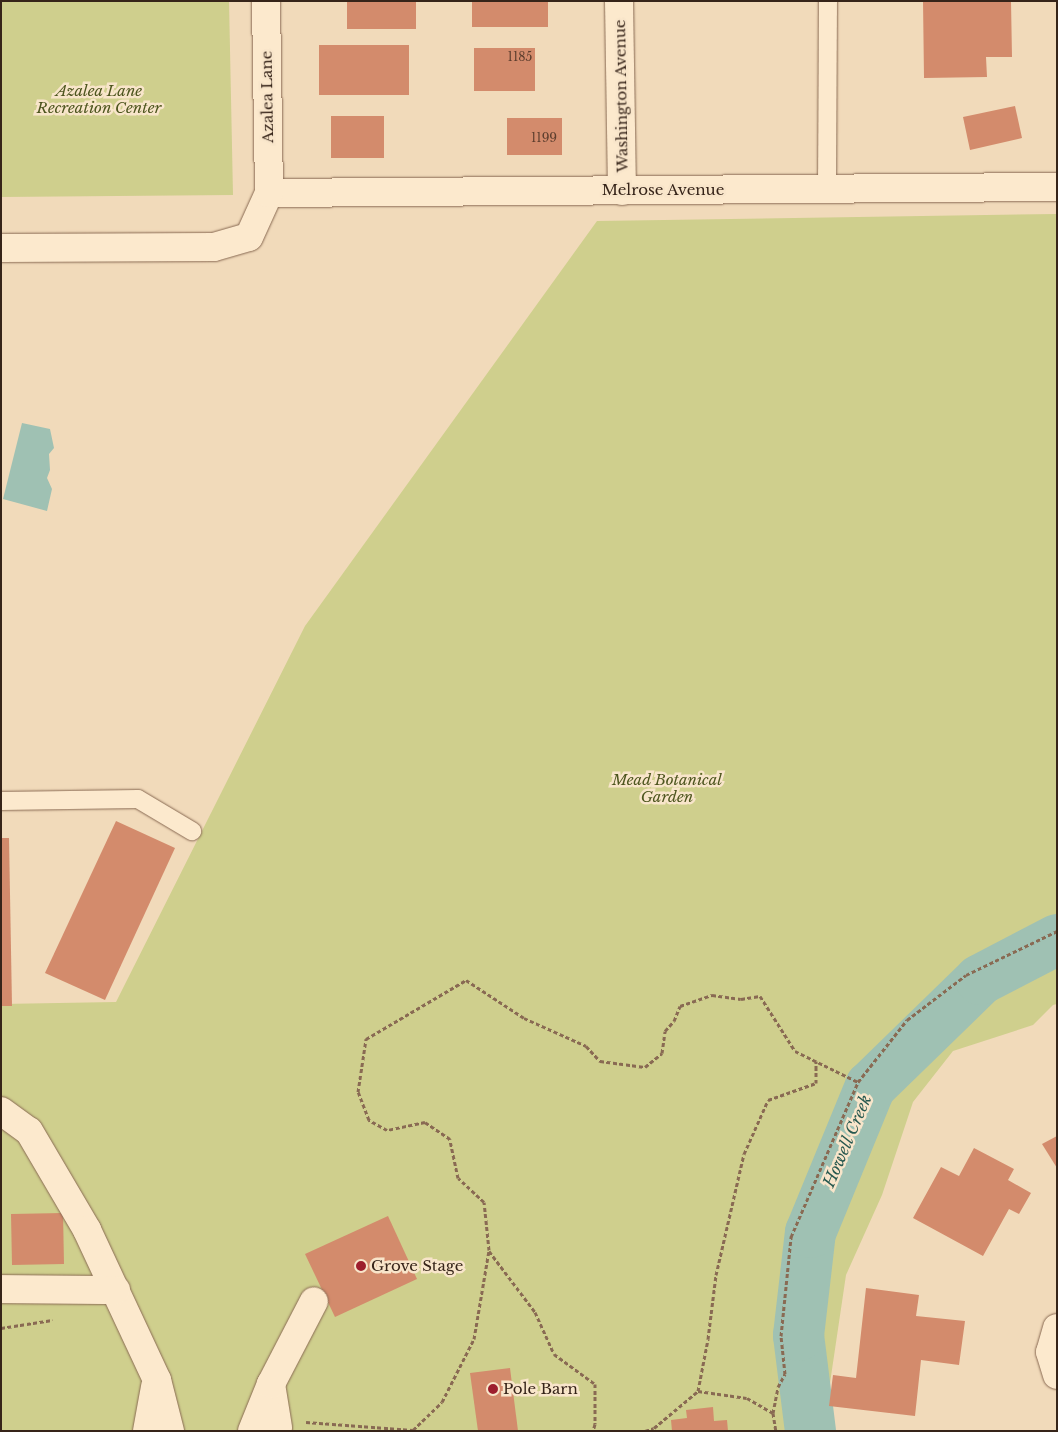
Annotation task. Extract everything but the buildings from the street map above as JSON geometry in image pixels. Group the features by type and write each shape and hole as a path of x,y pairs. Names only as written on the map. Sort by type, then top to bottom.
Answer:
{"street":[{"name":"Azalea Lane","path":"266,1 269,193"},
{"name":"Washington Avenue","path":"619,1 622,190"},
{"name":"Melrose Avenue","path":"269,193 1057,187"},
{"path":"1,248 214,248 249,237 269,193"},
{"path":"1,1111 29,1131 87,1230 157,1380 170,1431"},
{"path":"1,1289 116,1290"},
{"path":"265,1429 271,1384 314,1301"},
{"path":"1057,1328 1050,1352 1057,1375"},
{"path":"147,1431 157,1380"}],"lane":[{"path":"827,189 828,1"},
{"path":"1,801 138,799 192,831"}],"path":[{"path":"776,1431 773,1413 778,1387 785,1374 781,1336 791,1237 858,1082 907,1020 966,975 1057,931"},
{"path":"265,1429 312,1422 414,1430 442,1402 474,1339 489,1250 484,1202 458,1178 450,1139 425,1122 387,1130 369,1120 358,1092 366,1039 466,980 524,1018 586,1046 600,1061 645,1068 662,1053 665,1031 674,1021 680,1006 712,995 742,999 760,996 795,1051 858,1082"},
{"path":"645,1431 654,1428 698,1391 708,1339 716,1275 744,1154 768,1100 816,1082 816,1061"},
{"path":"489,1250 535,1312 554,1354 595,1384 595,1424 592,1431"},
{"path":"698,1391 747,1398 773,1413"}],"green space":[{"name":"Azalea Lane Recreation Center","path":"1,1 229,1 233,195 1,197"},
{"name":"Mead Botanical Garden","path":"1057,214 1057,1004 1053,1005 1033,1025 953,1051 913,1102 882,1195 846,1275 826,1410 829,1431 1,1431 1,1004 116,1002 305,626 597,221"}],"shaded area":[{"path":"22,423 50,429 54,448 49,454 50,470 47,478 52,489 47,511 3,499"}],"waterway":[{"name":"Howell Creek","path":"810,1431 798,1335 810,1232 870,1086 980,979 1057,939"}],"place":[{"name":"Grove Stage","path":"361,1266"},
{"name":"Pole Barn","path":"493,1389"}]}
